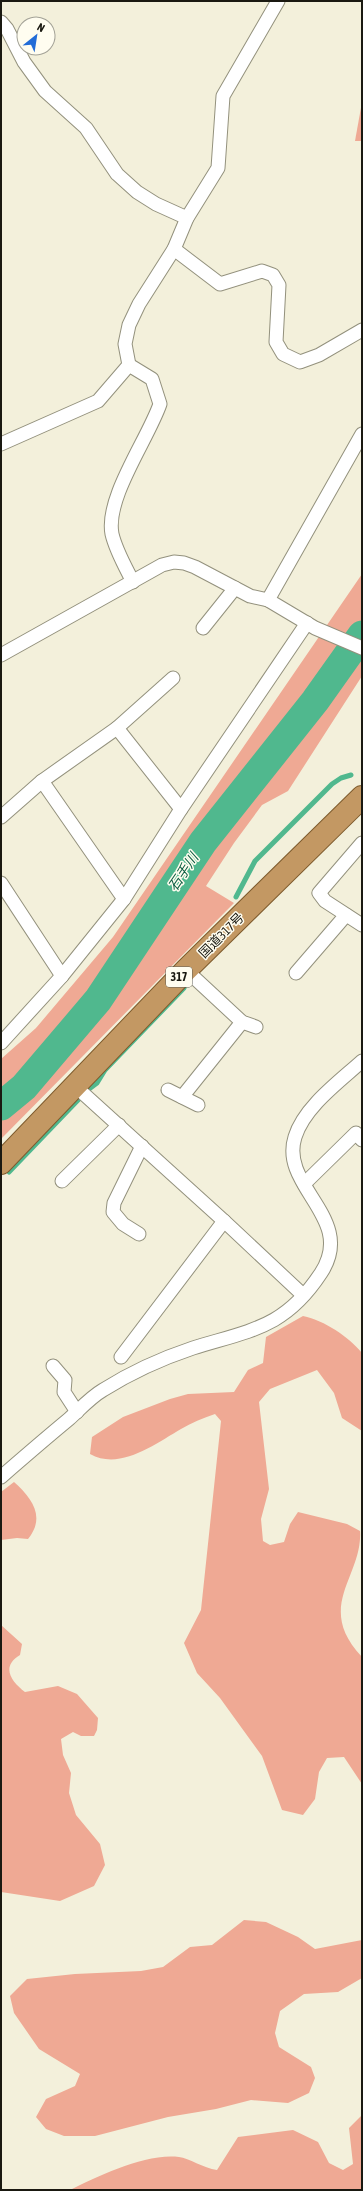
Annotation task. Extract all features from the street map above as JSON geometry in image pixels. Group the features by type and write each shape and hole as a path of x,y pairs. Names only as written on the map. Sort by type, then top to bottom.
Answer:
{"highway":[{"name":"国道317号","path":"1,1163 186,970 362,797"}],"street":[{"path":"133,582 118,552 112,533 111,513 160,404 152,378 129,365 125,344 130,325 139,304 174,249 187,218 218,168 223,96 278,1"},
{"path":"1,22 7,28 24,62 45,91 86,128 116,174 137,192 156,204 187,218"},
{"path":"174,249 220,284 262,271 273,275 279,285 276,342 283,354 300,362 319,355 362,330"},
{"path":"1,444 98,401 129,365"},
{"path":"268,600 362,434"},
{"path":"1,655 162,565 174,562 184,563 195,567 250,596 268,600 311,626 362,648"},
{"path":"203,628 235,588"},
{"path":"1,1042 62,976 124,899 181,809 311,626"},
{"path":"1,817 42,781 117,728 173,678"},
{"path":"117,728 181,809"},
{"path":"42,781 124,899"},
{"path":"362,843 319,893 325,901 362,925"},
{"path":"1,883 62,976"},
{"path":"296,973 346,915"},
{"path":"186,970 242,1022 256,1027"},
{"path":"182,1097 242,1022"},
{"path":"1,1477 102,1390 144,1368 192,1349 245,1334 267,1324 287,1313 303,1295 322,1272 329,1258 331,1236 323,1213 299,1177 294,1155 295,1137 305,1118 318,1102 334,1085 362,1061"},
{"path":"75,1086 303,1295"},
{"path":"168,1090 198,1106"},
{"path":"62,1181 119,1125"},
{"path":"304,1184 356,1133 362,1140"},
{"path":"139,1234 123,1224 113,1212 114,1203 142,1146"},
{"path":"121,1357 224,1221"},
{"path":"53,1366 65,1380 64,1392 77,1412"}],"shaded area":[{"path":"362,102 362,141 355,141"},
{"path":"362,574 362,676 288,791 262,805 234,843 206,886 234,903 1,1139 1,1059 36,1028 113,937"},
{"path":"303,1316 328,1325 336,1330 362,1353 362,1431 342,1418 334,1393 317,1370 270,1389 259,1402 269,1489 261,1519 263,1541 270,1545 284,1542 290,1524 298,1512 347,1524 360,1531 359,1548 344,1592 341,1607 342,1622 348,1639 362,1657 362,1784 344,1757 327,1758 319,1772 315,1799 303,1815 282,1810 262,1756 220,1698 197,1673 184,1643 201,1610 221,1421 215,1414 206,1417 185,1427 149,1448 125,1458 101,1458 90,1454 92,1437 123,1417 170,1399 188,1394 234,1392 248,1370 263,1363 266,1337"},
{"path":"14,1482 21,1488 31,1501 36,1516 36,1523 28,1539 17,1538 1,1540 1,1492"},
{"path":"1,1625 22,1644 20,1655 14,1660 9,1669 12,1679 20,1688 25,1692 58,1686 77,1694 98,1718 97,1730 94,1736 81,1736 73,1732 61,1739 63,1755 71,1773 69,1793 76,1815 100,1844 105,1865 94,1886 60,1901 1,1892"},
{"path":"244,1920 266,1922 298,1937 315,1949 362,1940 362,1978 338,1992 304,1994 280,2011 275,2033 279,2047 311,2067 315,2078 309,2093 288,2103 251,2100 216,2109 168,2117 95,2136 64,2136 46,2129 36,2117 46,2099 75,2086 80,2074 39,2049 14,2013 10,1996 27,1979 75,1974 141,1971 163,1967 190,1947 212,1945"},
{"path":"362,2115 362,2190 70,2190 108,2172 152,2158 179,2157 217,2170 238,2137 293,2130 318,2142 329,2163 343,2170 353,2164 349,2128"}],"waterway":[{"name":"石手川","path":"1,1106 24,1087 98,1000 203,842 315,701 362,635"},
{"path":"236,897 255,861 332,784 341,778 351,775"},
{"path":"89,1089 97,1083 105,1070 184,988"},
{"path":"9,1172 79,1099"}]}
